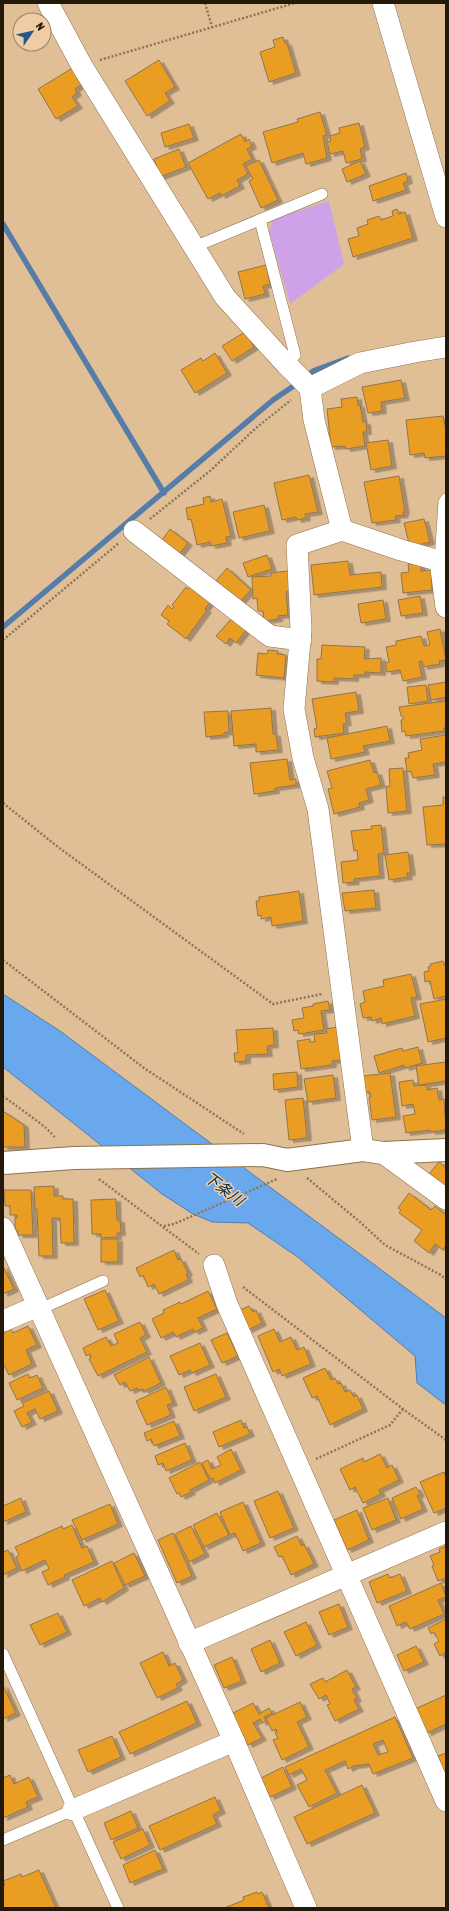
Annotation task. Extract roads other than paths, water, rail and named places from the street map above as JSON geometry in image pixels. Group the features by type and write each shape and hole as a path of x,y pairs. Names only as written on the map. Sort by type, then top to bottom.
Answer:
{"street":[{"path":"48,3 82,66 225,297 310,388 314,420 342,530"},
{"path":"384,3 446,217"},
{"path":"310,388 360,363 415,352 446,348"},
{"path":"446,607 440,561 401,550 342,530 297,545 301,640 294,709 303,758 318,809 341,990 373,1151 446,1199"},
{"path":"134,531 270,636 301,640"},
{"path":"3,1163 75,1158 264,1155 285,1168 373,1151 446,1150"},
{"path":"3,1228 234,1741 306,1908"},
{"path":"214,1265 227,1304 446,1801"},
{"path":"3,1322 38,1306"},
{"path":"190,1643 346,1577 446,1532"},
{"path":"73,1810 234,1741"}],"lane":[{"path":"194,247 322,194"},
{"path":"260,220 295,355 286,364"},
{"path":"440,561 444,502 446,499"},
{"path":"38,1306 48,1306 103,1281"},
{"path":"3,1654 118,1908"},
{"path":"3,1840 73,1810"}],"water":[{"name":"下条川","path":"3,994 60,1031 446,1318 446,1405 417,1383 415,1356 299,1258 248,1223 212,1222 193,1214 162,1194 3,1067"}],"waterway":[{"path":"3,224 164,493"},
{"path":"305,378 313,371 348,358"},
{"path":"3,627 273,400 298,383"}]}
